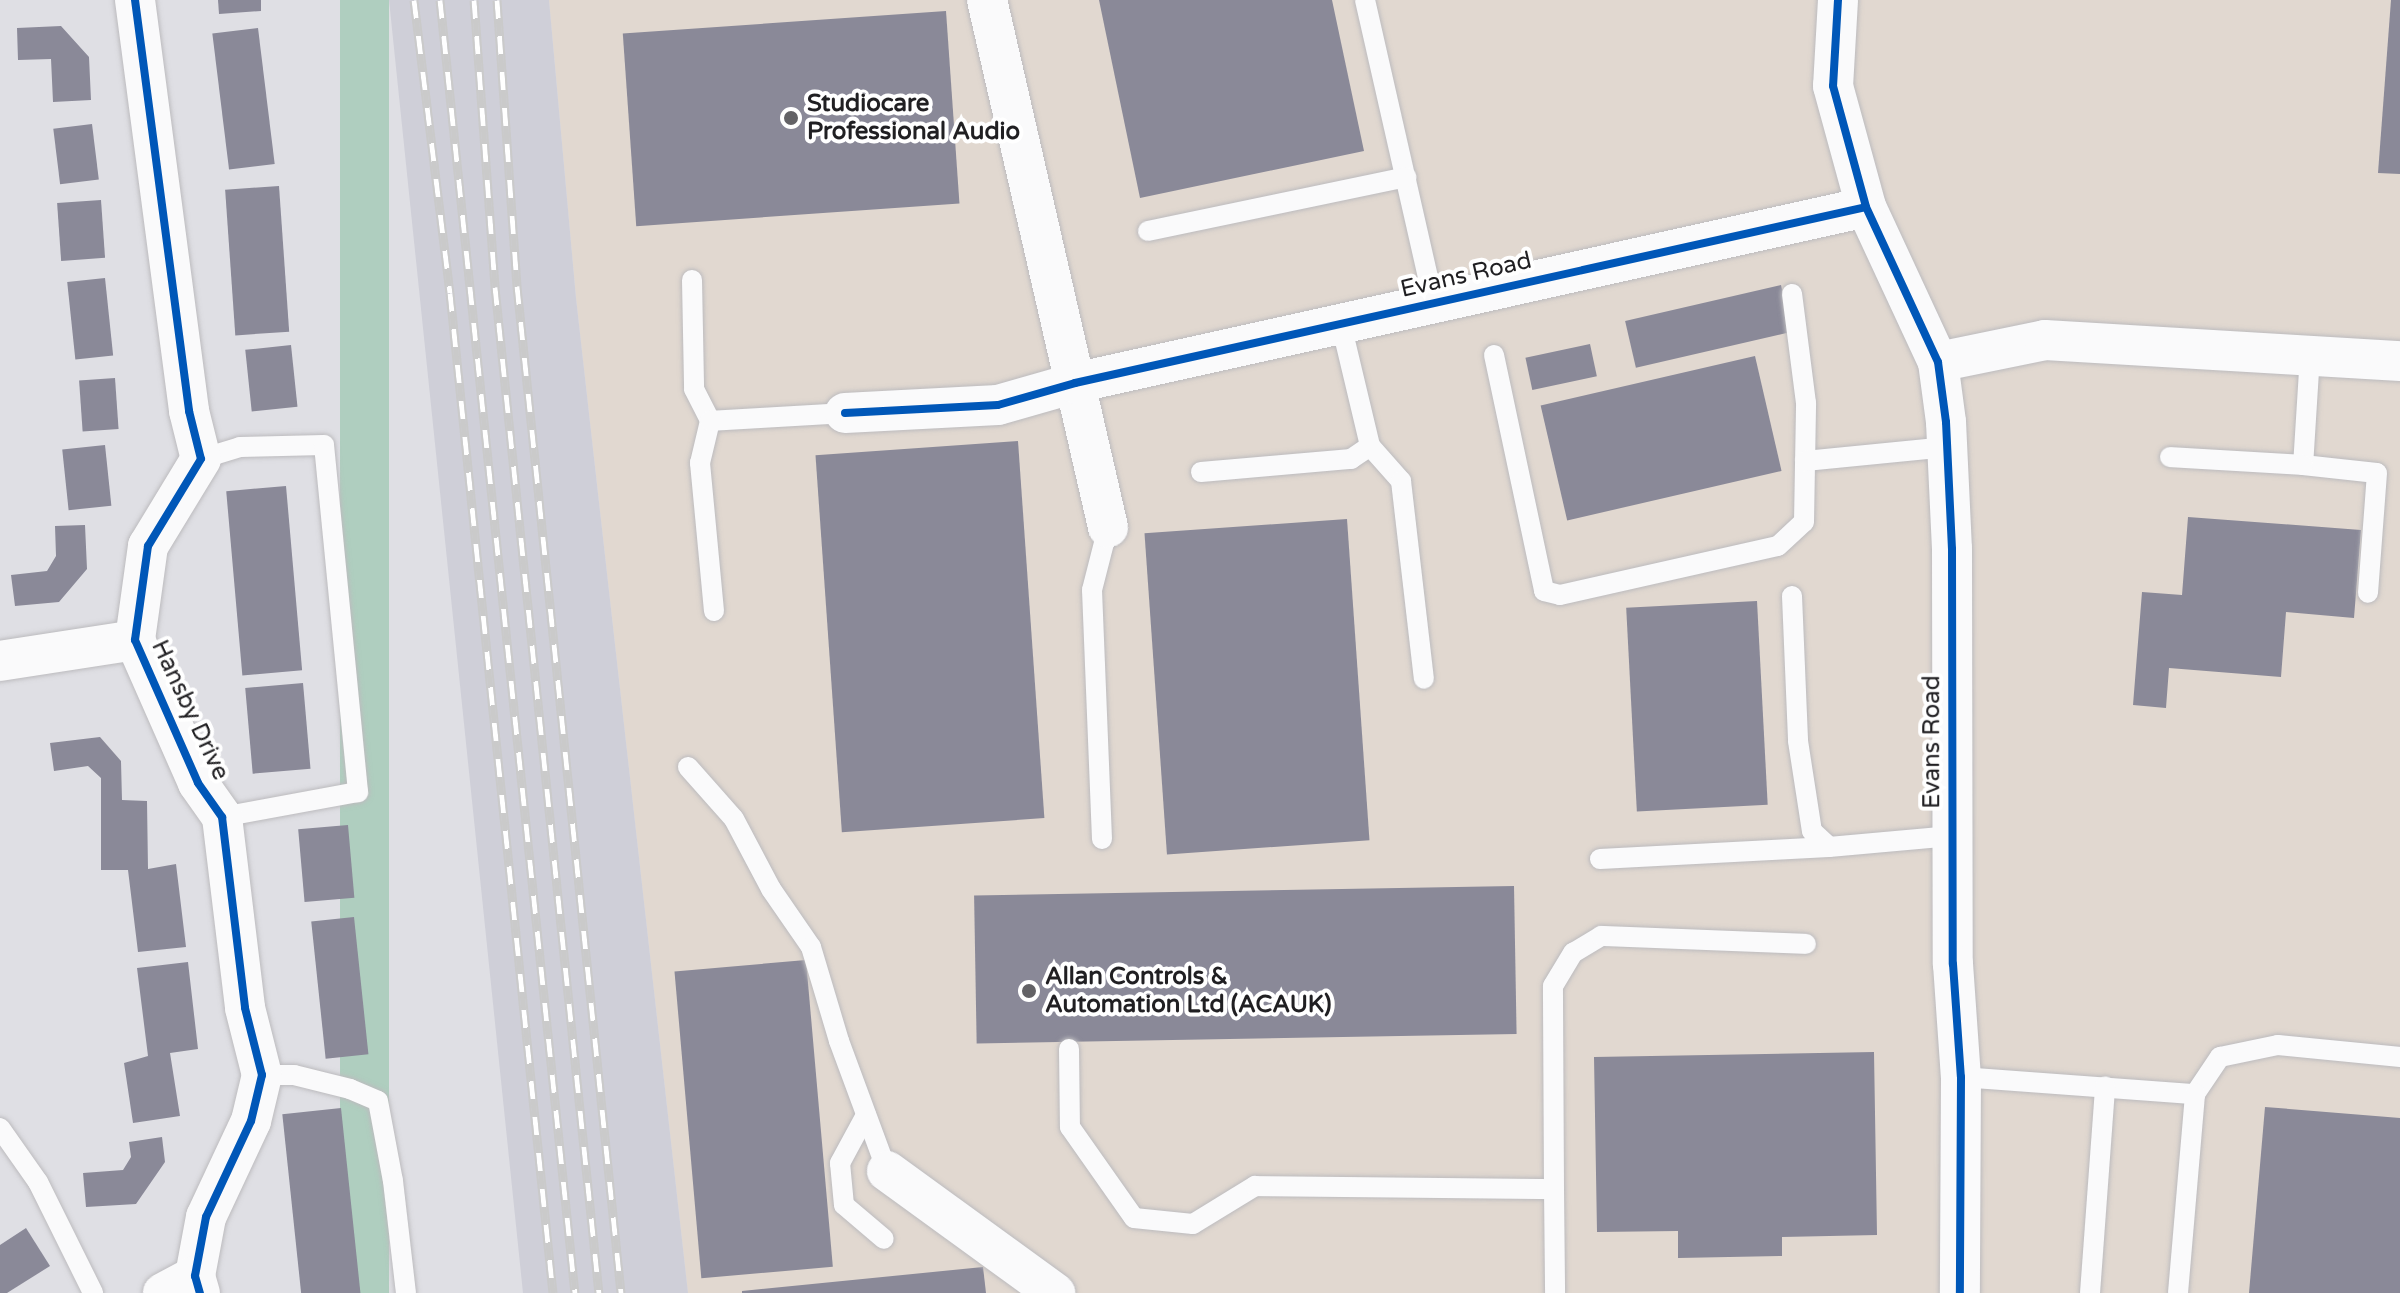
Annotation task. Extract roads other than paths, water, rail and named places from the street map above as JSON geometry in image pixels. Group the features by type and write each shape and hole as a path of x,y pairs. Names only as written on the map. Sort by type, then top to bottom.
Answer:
{"street":[{"path":"135,0 189,411 201,459"},
{"path":"987,0 1108,527"},
{"name":"Evans Road","path":"1838,0 1833,86 1866,207 1938,362 1947,447 1952,549 1953,964 1961,1077 1960,1293"},
{"name":"Evans Road","path":"845,413 998,405 1075,383 1866,207"},
{"path":"1938,362 2045,340 2400,361"},
{"name":"Hansby Drive","path":"186,1287 206,1217 251,1121 262,1075 245,1008 222,817 198,783 135,640 148,546 201,459"},
{"path":"0,661 135,640"},
{"path":"887,1171 1013,1277 1055,1293"}],"lane":[{"path":"1365,0 1434,303"},
{"path":"1148,231 1406,177"},
{"path":"692,280 694,389 710,421 700,463 714,611"},
{"path":"1494,355 1544,591 1560,595 1778,546 1804,522 1806,403 1792,294"},
{"path":"1341,324 1370,446 1401,481 1424,679"},
{"path":"2303,465 2310,355"},
{"path":"710,421 845,413"},
{"path":"201,459 240,447 324,445 358,792 222,817"},
{"path":"1201,472 1351,459 1370,446"},
{"path":"1805,461 1947,447"},
{"path":"2170,457 2377,473 2368,593"},
{"path":"1102,839 1092,590 1108,527"},
{"path":"1792,596 1798,741 1812,831 1829,847"},
{"path":"688,767 734,819 771,889 811,947 887,1171"},
{"path":"1600,859 1829,847 1952,836"},
{"path":"1555,1293 1553,986 1573,953 1601,936 1806,944"},
{"path":"2178,1293 2195,1094 2220,1057 2278,1045 2400,1057"},
{"path":"1069,1049 1070,1127 1134,1218 1193,1224 1255,1186 1554,1189"},
{"path":"262,1075 294,1075 350,1089 378,1101 393,1181 406,1293"},
{"path":"1961,1077 2195,1094"},
{"path":"2090,1293 2105,1087"},
{"path":"866,1115 840,1163 844,1205 884,1239"},
{"path":"0,1128 38,1182 93,1293"}],"railway":[{"path":"414,0 450,293 553,1293"},
{"path":"440,0 575,1293"},
{"path":"474,0 495,287 599,1293"},
{"path":"497,0 517,286 621,1293"}],"place":[{"name":"Studiocare Professional Audio","path":"791,118"},
{"name":"Allan Controls & Automation Ltd (ACAUK)","path":"1029,991"}]}
